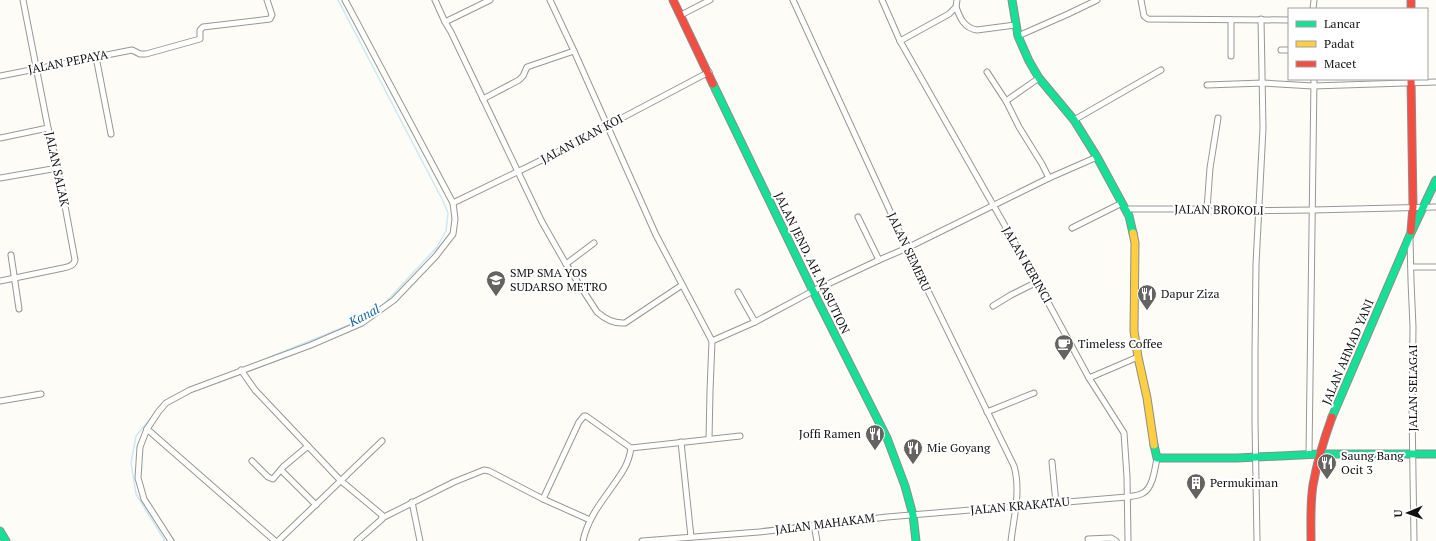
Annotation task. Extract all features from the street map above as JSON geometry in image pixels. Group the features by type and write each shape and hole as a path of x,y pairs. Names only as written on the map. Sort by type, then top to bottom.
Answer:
{"main road":[{"name":"JALAN JEND. AH. NASUTION","path":"673,0 709,72 813,291 887,438 906,486 913,514 916,541"},
{"path":"1012,0 1015,25 1028,61 1039,78 1074,120 1097,157 1124,206 1133,231 1135,243 1134,320 1138,357 1147,398 1157,458 1237,458 1320,454 1436,454"},
{"path":"1410,235 1413,207 1411,80"},
{"name":"JALAN AHMAD YANI","path":"1311,541 1313,486 1320,454 1337,404 1410,235 1436,180"},
{"path":"0,531 5,541"}],"street":[{"name":"JALAN SALAK","path":"0,281 63,268 75,263 58,168 48,128 23,0"},
{"name":"JALAN PEPAYA","path":"0,76 132,50 140,54 146,54 198,40 200,38 200,30 203,28 270,18 272,14 267,0"},
{"path":"171,541 144,499 138,478 139,453 142,440 158,412 166,403 190,390 311,345 362,323 394,300 436,256 453,234 455,219 453,203 345,0"},
{"path":"435,0 542,222 566,264 597,312 603,317 615,322 625,323 682,285"},
{"path":"445,22 490,0"},
{"path":"550,0 656,235 712,341 710,440"},
{"path":"681,15 710,0"},
{"name":"JALAN SEMERU","path":"793,0 907,248 1016,473 1016,505 1011,541"},
{"name":"JALAN KERINCI","path":"882,0 900,41 1037,282 1089,378 1124,433 1127,477 1126,498 1128,541"},
{"path":"957,0 956,7 959,16 971,29 977,30 1015,25"},
{"path":"1018,36 1068,14 1088,2 1098,0"},
{"path":"1141,0 1144,16 1148,19 1288,20"},
{"path":"900,41 949,14 956,7"},
{"path":"1257,541 1255,360 1256,264 1263,128 1261,19"},
{"path":"1231,20 1231,56"},
{"path":"1280,50 1288,50"},
{"path":"482,99 519,80 523,76 527,67 574,51"},
{"path":"96,57 111,134"},
{"path":"1074,120 1161,70"},
{"name":"JALAN IKAN KOI","path":"453,203 518,172 709,72"},
{"path":"987,72 1006,101 1019,127 1049,178"},
{"path":"1006,101 1039,78"},
{"path":"1309,455 1314,80"},
{"path":"1207,85 1263,83 1313,86 1411,80 1436,82"},
{"path":"1207,209 1210,168 1218,118"},
{"path":"0,138 48,128"},
{"path":"712,341 755,322 813,291 907,248 1049,178 1097,157"},
{"path":"0,178 58,168"},
{"path":"1072,228 1124,206"},
{"name":"JALAN BROKOLI","path":"1124,206 1207,209 1210,211 1436,207"},
{"path":"858,217 879,260"},
{"name":"JALAN SELAGAI","path":"1410,235 1413,327 1412,409 1414,454 1414,541"},
{"path":"566,264 594,243"},
{"path":"11,255 19,310"},
{"path":"1411,267 1436,267"},
{"path":"993,306 1037,282"},
{"path":"738,292 755,322"},
{"path":"1089,378 1138,357"},
{"path":"241,370 255,390 340,480 380,514 382,518"},
{"path":"987,412 1034,393"},
{"path":"0,401 41,394"},
{"path":"543,499 579,422 584,416 632,448 740,436"},
{"path":"148,429 275,541"},
{"path":"278,541 382,441"},
{"path":"681,442 691,537"},
{"path":"252,461 271,479 273,479 308,446"},
{"path":"583,541 590,520 625,468 632,448"},
{"name":"JALAN KRAKATAU","path":"913,514 1016,505 1126,498 1143,493 1147,490 1155,470 1157,458"},
{"path":"1052,462 1056,502"},
{"path":"281,470 316,505"},
{"path":"357,541 378,524 382,518 454,482 484,470 489,471 543,499 590,520"},
{"path":"412,502 420,541"},
{"name":"JALAN MAHAKAM","path":"642,541 722,535 913,514"},
{"path":"814,525 817,541"},
{"path":"722,535 722,541"},
{"path":"1088,539 1112,538 1116,541"}],"waterway":[{"name":"Kanal","path":"247,366 347,326 369,315 385,303 437,247 446,231 448,213 443,201 338,0"},
{"name":"Kanal","path":"155,413 136,436 131,463 136,494 165,541"}],"traffic: fast":[{"path":"1012,0 1018,36 1029,61 1039,78 1074,120 1097,157 1129,216 1133,233"},
{"path":"713,84 813,291 887,438 905,486 913,515 916,541"},
{"path":"1332,417 1410,235 1436,180"},
{"path":"1154,445 1157,458 1237,458 1320,454 1436,454"},
{"path":"0,531 6,541"}],"traffic: slow":[{"path":"1133,233 1135,243 1134,331 1147,398 1154,445"}],"traffic: jam":[{"path":"673,0 713,84"},
{"path":"1411,0 1411,8"},
{"path":"1411,80 1413,207 1411,231"},
{"path":"1311,541 1311,506 1313,485 1321,451 1332,417"}],"place":[{"name":"SMP SMA YOS SUDARSO METRO","path":"496,297"},
{"name":"Dapur Ziza","path":"1147,311"},
{"name":"Timeless Coffee","path":"1064,361"},
{"name":"Joffi Ramen","path":"875,451"},
{"name":"Mie Goyang","path":"913,465"},
{"name":"Saung Bang Ocit 3","path":"1327,480"},
{"name":"Permukiman","path":"1196,500"}]}
